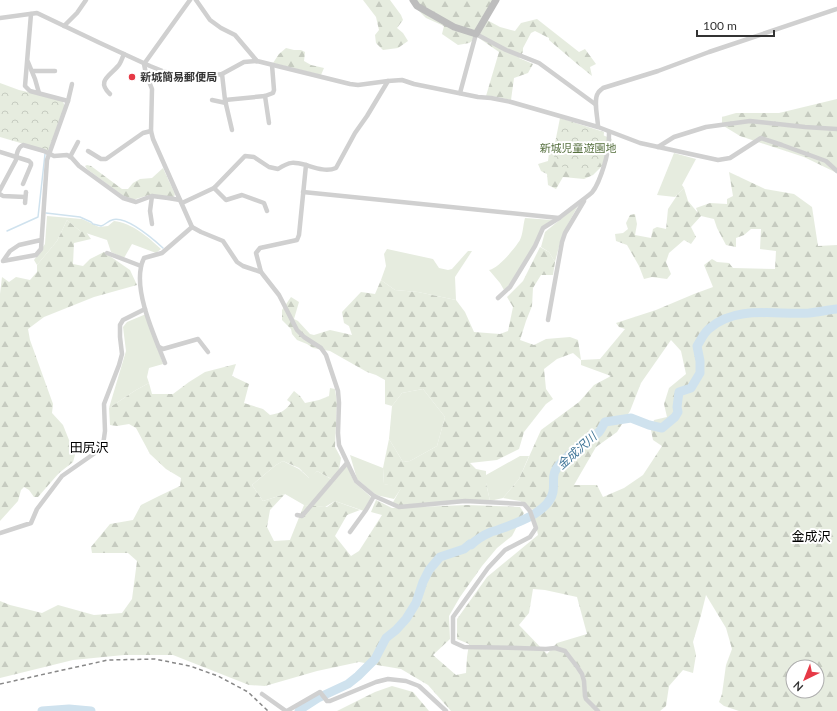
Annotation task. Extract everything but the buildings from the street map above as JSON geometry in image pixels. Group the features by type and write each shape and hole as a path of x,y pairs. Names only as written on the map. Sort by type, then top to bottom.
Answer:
{"street":[{"path":"64,26 77,13 86,0"},
{"path":"190,0 144,64 146,74 152,88 151,131 153,139 192,227 223,242 237,262 243,266 261,272"},
{"path":"196,0 210,20 221,28 235,35 257,61"},
{"path":"412,0 417,6 454,27 476,34 506,50 539,62 595,104"},
{"path":"460,93 476,34 496,0"},
{"path":"598,127 595,104 597,94 603,88 658,71 709,52 837,9"},
{"path":"0,18 37,13 144,64 165,72 200,77 222,74 244,62 257,61 350,84 358,85 402,80 414,84 478,97 511,102 598,127 640,143 718,160 730,158 761,138 826,161 837,171"},
{"path":"31,14 26,86 30,91 39,92 68,101"},
{"path":"110,94 104,86 106,77 119,65 124,54"},
{"path":"27,61 39,92"},
{"path":"212,100 226,102 264,96 273,93 272,65"},
{"path":"32,72 55,71"},
{"path":"222,74 232,130"},
{"path":"0,190 16,160 20,147 23,145 44,151 54,156 67,155 79,166 124,198 136,202 152,196 168,198 181,202 214,188 245,156 254,157 269,167 278,169 285,164 294,162 322,170 331,170 336,168 355,133 388,81"},
{"path":"42,240 19,245 10,251 3,261 36,255 41,249 42,240 47,160 68,101 72,84"},
{"path":"264,96 269,123"},
{"path":"658,147 674,137 706,127 750,121 837,129"},
{"path":"88,151 101,159 106,159 143,133 151,131"},
{"path":"498,298 510,287 535,246 543,228 593,193 601,175 608,149 609,132"},
{"path":"70,157 78,142"},
{"path":"0,152 29,161 31,163 23,184"},
{"path":"306,165 299,235 297,240 260,248 256,253 261,272 279,295 297,330 304,337 321,348 326,355 338,391 339,445 356,481 374,496 399,507 465,501 524,504 530,511 536,528 530,536 505,550 488,568 454,617 453,642 464,647 555,648 565,651 582,674 586,699 598,711"},
{"path":"214,188 226,200 242,195 264,203 267,211"},
{"path":"303,192 559,218"},
{"path":"0,194 3,196 25,194 25,203"},
{"path":"152,196 150,211 152,224"},
{"path":"548,320 562,242 586,198"},
{"path":"165,363 145,309 140,278 141,266 144,258 162,253 192,227"},
{"path":"108,253 141,266"},
{"path":"0,533 31,523 38,509 62,476 95,453 103,445 106,431 104,404 122,354 120,325 123,320 145,309"},
{"path":"159,347 163,348 198,339 208,352"},
{"path":"297,515 302,516 347,463"},
{"path":"350,532 374,496"},
{"path":"262,694 287,711 320,692 327,701 330,701 376,682 388,679 406,681 419,686 446,711"}],"green space":[{"path":"363,0 390,0 403,20 397,28 403,33 408,41 398,48 383,50 376,43 375,35 379,30 376,17"},
{"path":"417,0 493,0 472,41 458,45 442,34 444,26 426,18 418,10"},
{"path":"537,19 579,52 585,49 596,64 590,67 592,76 549,40 549,38 535,31 531,33 519,58 533,64 528,73 514,78 511,100 486,96 499,52 476,36 487,20 500,27 515,31 521,23"},
{"path":"286,48 305,52 304,61 311,65 324,68 321,75 273,63 279,54"},
{"path":"0,83 19,90 62,100 65,106 48,151 0,137"},
{"path":"837,99 837,173 804,157 740,136 722,125 722,117 736,113 779,113"},
{"name":"新城児童遊園地","path":"560,118 604,132 603,152 599,165 596,168 581,175 556,163 553,153"},
{"name":"新城児童遊園地","path":"598,133 612,139 602,166 593,175 584,179 563,177 556,189 548,185 547,174 541,171 538,164 548,161 549,153"},
{"path":"674,153 696,159 682,185 684,188 675,197 657,195"},
{"path":"85,166 91,166 122,189 128,189 133,183 140,179 152,178 163,168 175,194 174,197 149,195 136,199 130,199 122,195 87,169"},
{"path":"729,172 765,189 794,194 812,207 818,246 837,245 837,711 739,711 724,706 719,702 722,694 726,665 732,649 726,628 706,595 693,642 696,655 693,673 683,670 669,686 666,706 660,711 451,711 428,685 401,669 359,662 317,671 265,686 249,685 173,655 124,655 73,660 0,678 0,601 42,613 58,605 94,615 122,613 132,599 137,561 128,553 92,553 91,547 110,524 133,520 141,505 180,486 181,478 166,469 150,454 136,428 129,424 117,426 110,425 109,408 149,383 152,394 173,394 205,372 236,364 232,376 249,384 244,403 263,409 270,415 279,413 291,403 287,400 294,391 305,403 329,396 330,388 335,389 337,403 335,447 341,458 337,482 317,471 310,479 299,468 283,461 252,485 263,501 285,494 270,510 267,527 274,541 290,540 304,505 327,507 335,501 360,510 347,515 335,536 351,556 359,551 382,515 371,512 376,500 392,508 467,505 520,507 524,513 512,536 497,548 460,597 449,616 450,639 433,655 456,675 466,673 469,644 457,639 457,619 487,577 538,535 533,510 520,501 503,498 519,479 541,430 579,402 594,385 611,376 581,365 581,360 600,359 625,329 619,327 616,323 656,310 713,287 704,265 712,259 717,262 729,263 733,268 775,269 776,251 760,249 761,229 751,229 744,235 736,238 736,247 726,245 714,219 701,216 691,227 696,237 691,244 684,240 669,253 666,262 671,274 667,279 652,277 644,279 639,266 627,245 616,241 615,234 623,233 628,229 626,223 630,215 635,214 637,224 635,235 651,238 653,229 657,227 666,229 668,209 684,188 688,201 698,213 696,208 710,203 727,204 727,199 733,196","holes":["671,340 681,351 686,374 669,388 664,404 667,417 654,420 651,430 653,440 662,446 643,475 624,488 603,497 597,485 574,485 596,447 617,432 630,411 641,383","533,589 577,597 587,634 557,643 547,654 519,625 529,613"]},
{"path":"579,204 561,239 555,262 549,252 541,247 545,232"},
{"path":"47,216 82,219 99,227 108,226 114,221 121,222 139,231 161,249 156,253 132,244 124,258 111,252 107,240 80,231 67,220 57,241 37,265 34,260 45,244"},
{"path":"525,218 552,220 542,228 528,256 509,285 504,290 489,270 497,266 518,244 522,235"},
{"path":"67,220 80,231 86,232 91,239 74,243 73,264 83,266 90,259 104,252 130,270 137,285 94,297 44,317 28,329 30,340 53,404 52,413 63,425 75,455 73,462 59,473 38,497 34,497 29,490 24,487 21,490 18,501 0,521 0,294 2,277 9,282 16,277 30,280 37,272 37,265 57,241"},
{"path":"540,247 549,252 555,262 553,275 541,275 533,288 532,306 520,340 534,345 546,339 570,337 578,340 581,360 573,353 557,359 544,369 546,389 553,399 546,404 524,432 519,449 497,460 470,463 476,469 486,471 486,483 490,501 397,506 392,504 401,488 384,484 383,468 389,439 403,462 410,461 437,446 445,417 423,389 402,393 392,406 385,404 385,380 367,372 330,351 313,348 297,340 292,334 291,329 282,320 282,310 291,297 299,302 294,319 298,321 310,334 314,335 330,330 352,335 349,326 344,323 342,312 361,292 375,294 381,280 395,290 418,292 456,300 465,312 474,332 500,334 508,331 513,307 507,297 523,281"},
{"path":"387,249 433,259 439,268 448,270 452,269 468,251 472,251 455,277 456,300 418,292 395,290 381,280 386,266 384,254"},
{"path":"146,314 163,364 149,368 147,377 149,383 109,408 126,351 123,327 127,322"},
{"path":"423,389 445,417 437,446 410,461 403,462 389,439 392,406 402,393"},
{"path":"350,455 383,468 384,484 402,487 394,499 376,495 357,479"},
{"path":"520,456 529,456 519,479 503,498 490,501 486,483 486,475"},
{"path":"283,461 299,469 309,478 317,471 331,479 309,506 304,505 285,494 263,501 252,485"},
{"path":"347,466 354,482 371,497 364,511 335,501 325,507 313,506 339,475"},
{"path":"392,686 413,692 429,711 337,711 375,692"}],"waterway":[{"path":"7,231 38,217 45,154"},
{"path":"46,213 80,217 93,224 101,226 112,220 118,219 132,224 163,248"},
{"name":"金成沢川","path":"299,711 318,698 348,684 375,659 386,638 406,619 416,603 429,570 440,557 464,549 488,533 515,524 539,511 550,499 553,492 555,470 564,459 598,433 605,422 631,418 662,428 675,417 678,412 677,407 679,392 691,388 700,373 700,361 697,346 704,334 710,328 732,316 744,314 809,313 837,309"},
{"path":"42,711 69,709 91,711"}],"railway":[{"path":"0,684 108,660 155,659 190,666 218,676 248,692 268,711"}],"place":[{"name":"新城簡易郵便局","path":"132,77"}],"district":[{"name":"田尻沢","path":"89,447"},
{"name":"金成沢","path":"811,536"}]}
